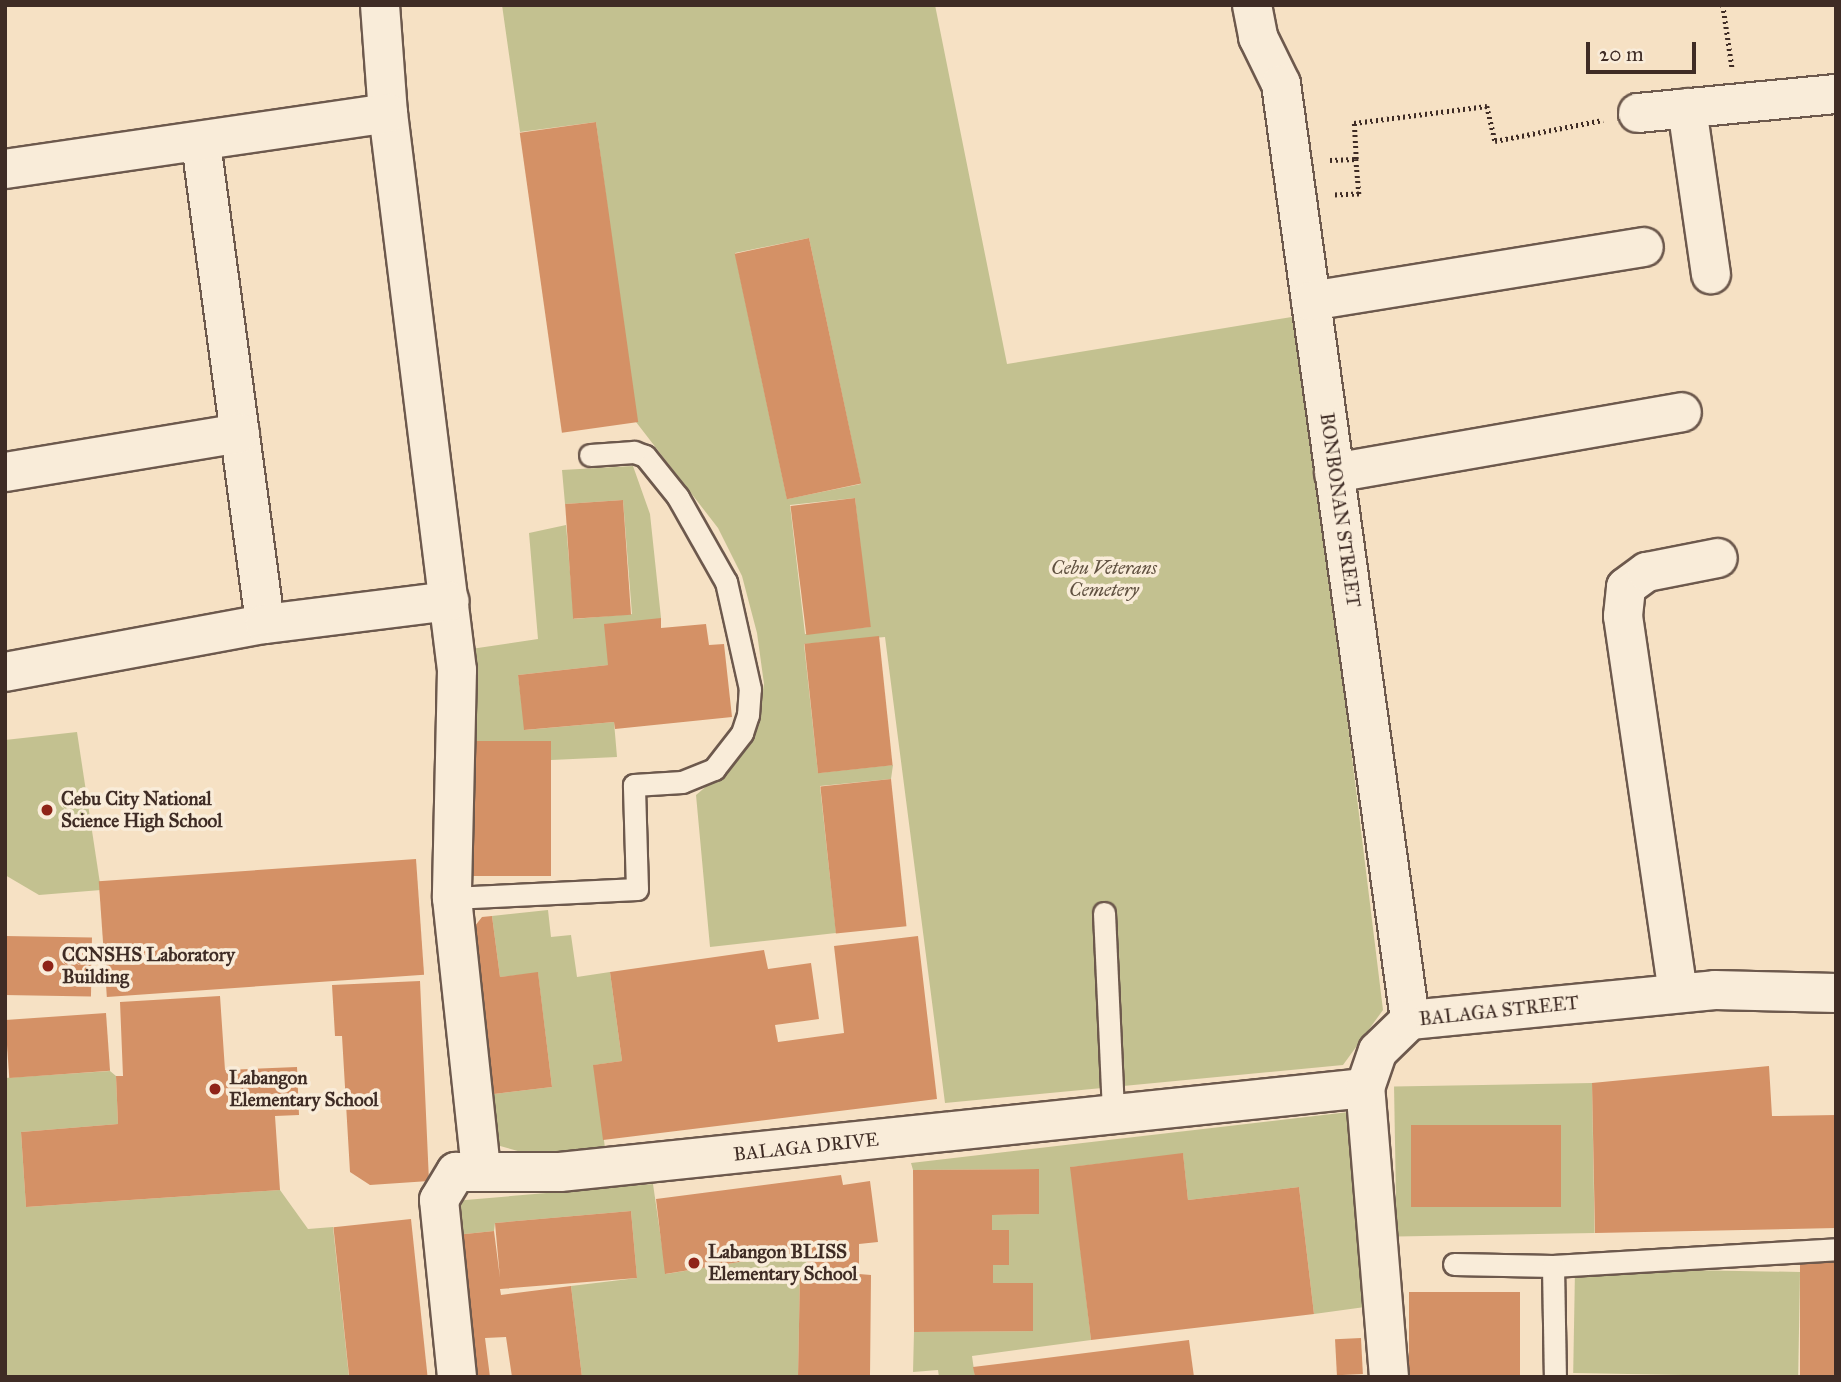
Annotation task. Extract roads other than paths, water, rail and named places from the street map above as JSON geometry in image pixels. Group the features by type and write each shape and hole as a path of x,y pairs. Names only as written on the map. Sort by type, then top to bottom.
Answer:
{"street":[{"path":"380,5 388,113 457,670 452,898 481,1170"},
{"name":"BONBONAN STREET","path":"1252,5 1258,37 1281,83 1410,1020"},
{"path":"1638,113 1836,93"},
{"path":"1687,108 1711,274"},
{"path":"5,169 201,143 388,113"},
{"path":"201,143 265,624"},
{"path":"1311,300 1644,247"},
{"path":"1334,473 1682,412"},
{"path":"5,472 240,433"},
{"path":"1678,993 1623,616 1626,587 1647,572 1718,558"},
{"path":"5,672 265,624 450,601"},
{"name":"BALAGA STREET","path":"1389,1377 1365,1088 1378,1051 1410,1020 1715,990 1836,993"},
{"name":"BALAGA DRIVE","path":"457,1377 439,1200 456,1172 560,1172 1365,1088"}],"lane":[{"path":"452,898 637,889 634,785 682,782 713,769 742,733 748,715 750,689 726,582 678,497 645,456 634,452 590,454"},
{"path":"1104,913 1113,1115"},
{"path":"1454,1264 1553,1266 1836,1249"},
{"path":"1553,1266 1555,1377"}],"place":[{"name":"Cebu City National Science High School","path":"47,810"},
{"name":"CCNSHS Laboratory Building","path":"48,966"},
{"name":"Labangon Elementary School","path":"215,1089"},
{"name":"Labangon BLISS Elementary School","path":"694,1263"}],"park label":[{"name":"Cebu Veterans Cemetery","path":"1104,579"}]}
